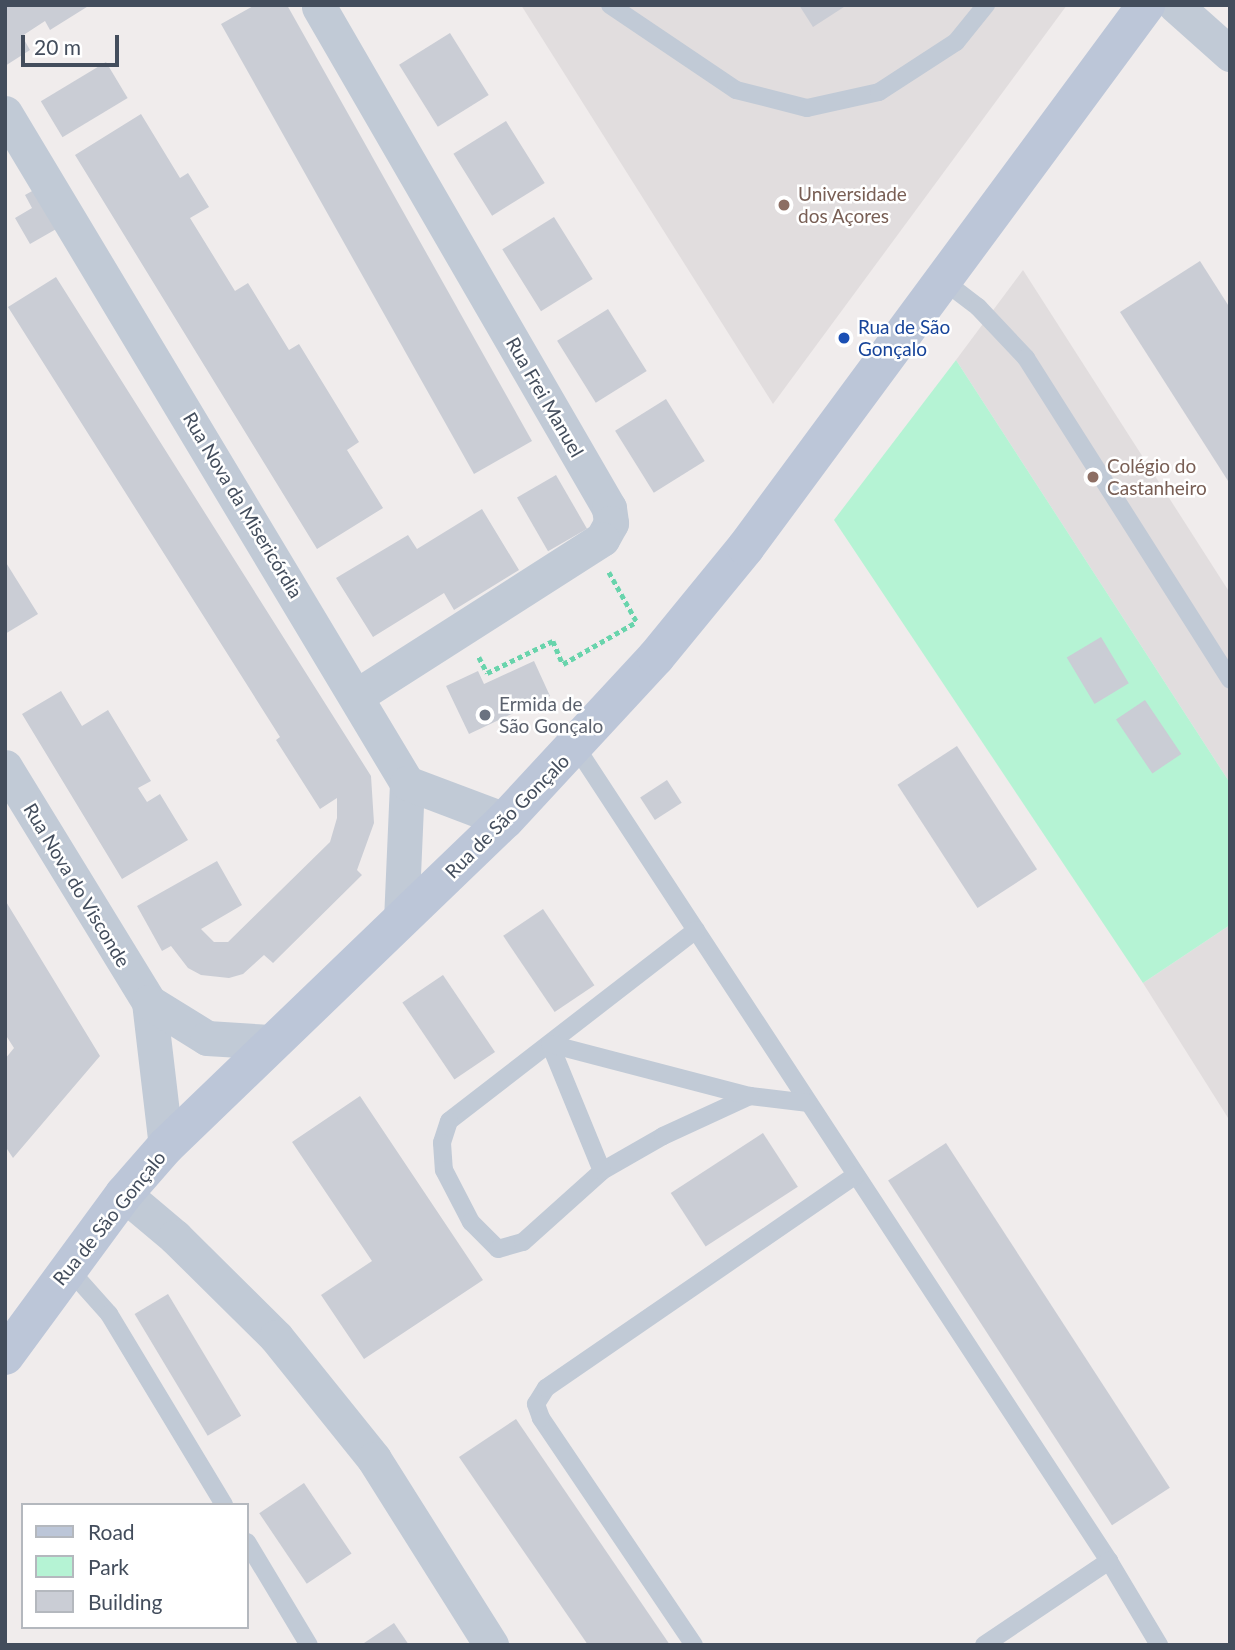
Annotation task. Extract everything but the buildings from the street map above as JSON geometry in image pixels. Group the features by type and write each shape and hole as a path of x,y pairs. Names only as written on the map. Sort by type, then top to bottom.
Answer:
{"main road":[{"name":"Rua de São Gonçalo","path":"5,1356 124,1194 166,1146 270,1042 505,820 576,747 746,547 940,278 1146,5"}],"street":[{"path":"1175,5 1230,54"},
{"name":"Rua Frei Manuel","path":"319,7 610,508 611,523 602,539 358,695"},
{"name":"Rua Nova da Misericórdia","path":"5,113 358,695 407,783"},
{"name":"Rua Nova do Visconde","path":"5,767 149,1002 166,1146"},
{"path":"401,919 407,783 505,820"},
{"name":"Rua Nova do Visconde","path":"149,1002 207,1038 270,1042"},
{"path":"124,1194 175,1237 276,1337 374,1459 491,1645"}],"lane":[{"path":"610,5 736,90 807,108 878,92 956,42 986,5"},
{"path":"940,278 978,307 1026,358 1230,680"},
{"path":"576,747 1109,1561 1158,1645"},
{"path":"696,930 449,1121 442,1143 444,1170 471,1222 498,1249 523,1242 603,1171 663,1136 750,1096"},
{"path":"550,1044 750,1096 809,1103"},
{"path":"550,1044 603,1171"},
{"path":"694,1645 541,1418 536,1404 545,1388 856,1175"},
{"path":"68,1268 109,1314 223,1503"},
{"path":"248,1544 309,1645"},
{"path":"984,1645 1109,1561"}],"path":[{"path":"487,673 553,641 563,664 637,622"}],"shaded area":[{"name":"Universidade dos Açores","path":"521,5 1067,5 773,404"},
{"name":"Colégio do Castanheiro","path":"1023,270 1230,593 1230,783 956,360"},
{"path":"1230,925 1230,1121 1143,983"}],"green space":[{"path":"956,360 1230,783 1230,925 1143,983 834,520"}],"place":[{"name":"Universidade dos Açores","path":"784,205"},
{"name":"Rua de São Gonçalo","path":"844,338"},
{"name":"Colégio do Castanheiro","path":"1093,477"},
{"name":"Ermida de São Gonçalo","path":"485,715"}]}
